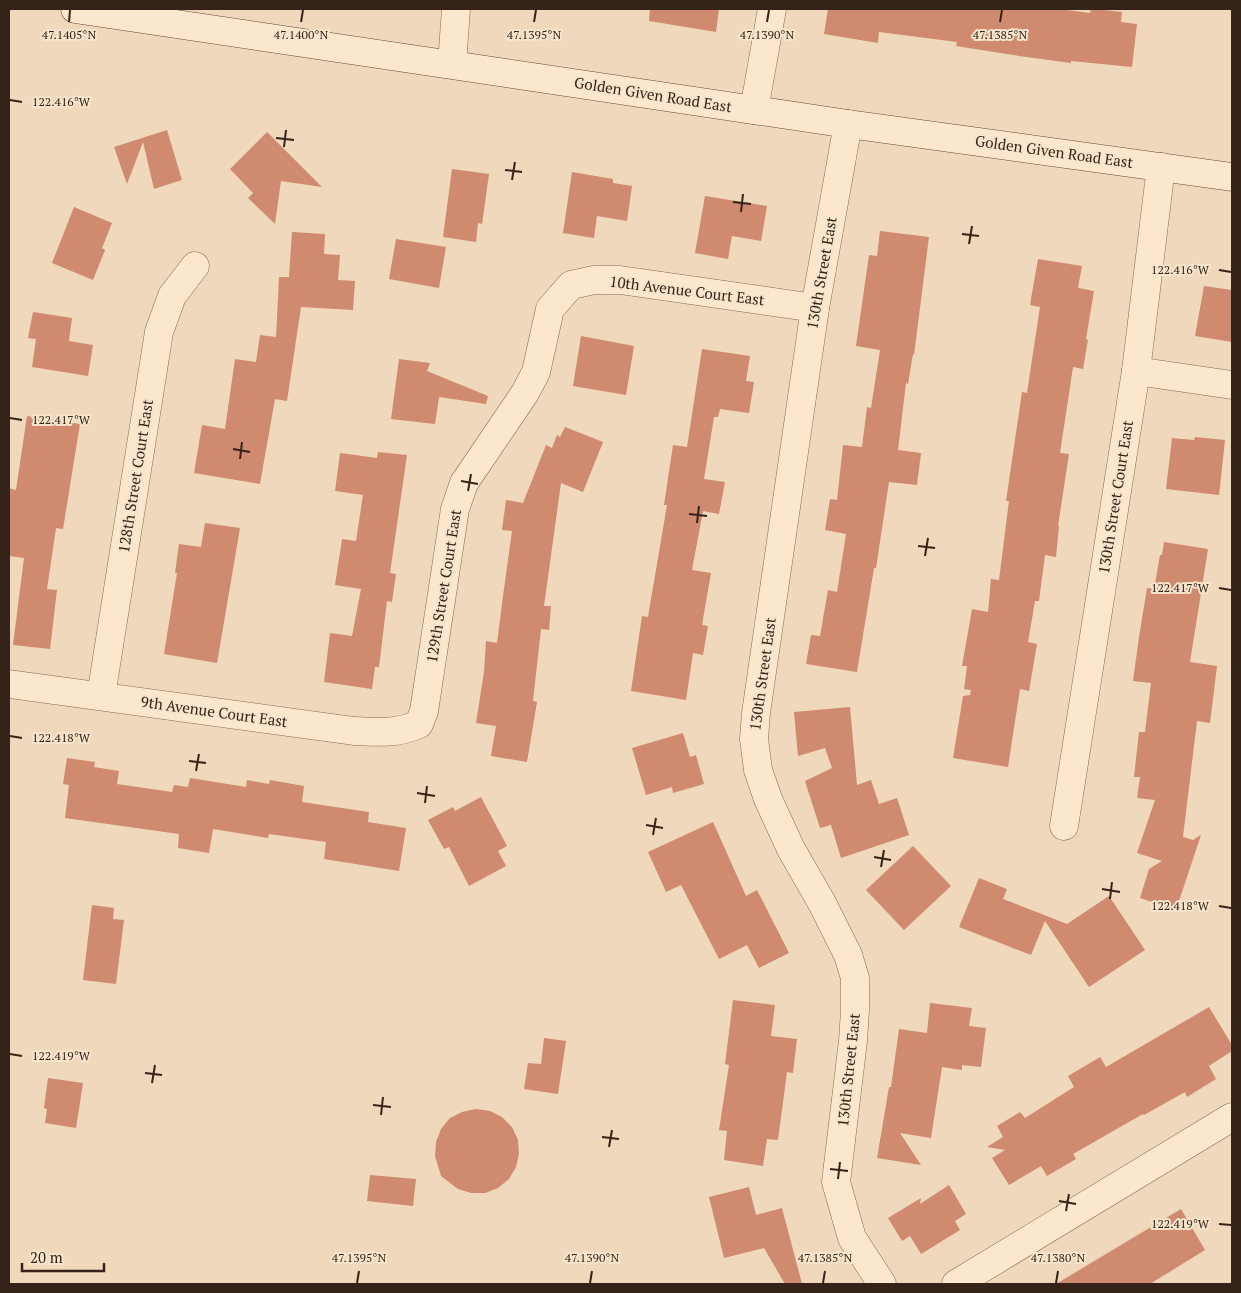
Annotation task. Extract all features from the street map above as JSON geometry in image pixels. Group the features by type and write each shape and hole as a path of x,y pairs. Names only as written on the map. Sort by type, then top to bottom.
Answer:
{"street":[{"name":"Golden Given Road East","path":"75,9 848,124 1232,177"},
{"path":"452,64 456,9"},
{"path":"754,110 772,9"},
{"name":"130th Street East","path":"848,124 815,308 754,739 758,770 768,799 791,850 822,903 848,955 855,978 853,1041 836,1182 852,1238 882,1284"},
{"name":"130th Street Court East","path":"1064,826 1136,371 1161,166"},
{"name":"128th Street Court East","path":"101,696 159,332 172,296 195,266"},
{"name":"10th Avenue Court East","path":"562,294 571,285 594,280 620,280 815,308"},
{"name":"129th Street Court East","path":"418,724 424,711 455,509 464,483 525,394 536,372 550,309 562,294"},
{"path":"1136,371 1232,385"},
{"name":"9th Avenue Court East","path":"9,684 354,731 393,732 408,729 418,724"},
{"path":"956,1284 1232,1117"}],"building":[{"path":"650,9 719,9 716,32 649,21"},
{"path":"828,9 1059,9 1090,13 1091,9 1095,9 1122,12 1121,22 1137,24 1132,67 1071,61 1071,63 1019,56 956,46 957,42 879,32 878,43 824,34"},
{"path":"167,130 182,180 154,189 143,142 127,184 114,147"},
{"path":"267,132 322,187 281,181 275,224 248,198 253,193 230,169"},
{"path":"452,169 489,174 482,224 478,223 476,242 443,237"},
{"path":"572,172 613,179 613,183 632,186 627,221 597,216 594,238 563,233"},
{"path":"705,196 767,206 761,241 732,236 728,259 695,253"},
{"path":"74,207 112,223 102,248 105,250 93,280 52,263"},
{"path":"880,231 929,237 914,355 908,384 906,383 898,450 921,453 917,485 889,482 857,672 806,664 811,635 820,636 828,590 837,592 846,534 825,530 830,499 837,500 843,445 862,447 867,407 871,408 880,350 856,346 869,255 877,256"},
{"path":"292,232 325,234 324,254 340,255 338,280 355,281 353,310 301,307 287,401 275,399 260,484 194,473 202,425 225,429 235,359 256,362 260,335 276,337 279,277 289,277"},
{"path":"396,239 446,247 439,288 389,279"},
{"path":"1038,259 1082,266 1078,288 1094,291 1083,369 1073,367 1060,453 1069,454 1058,526 1056,557 1045,555 1039,601 1035,601 1028,642 1037,644 1029,691 1020,689 1008,767 953,758 963,696 970,695 971,690 964,689 967,666 962,666 972,609 988,612 991,579 999,580 1009,501 1006,501 1022,392 1027,393 1040,307 1030,305"},
{"path":"1204,286 1232,290 1232,342 1195,336"},
{"path":"33,312 72,318 69,341 93,345 88,376 32,367 36,339 28,338"},
{"path":"581,336 634,346 626,395 573,386"},
{"path":"702,349 750,356 746,381 754,382 749,413 720,409 718,417 714,417 704,479 725,482 719,514 703,511 692,570 711,573 702,625 708,626 703,655 693,653 686,700 631,691 642,616 648,617 667,505 664,505 673,445 687,447"},
{"path":"399,359 430,363 427,371 488,396 486,404 439,397 435,424 391,419"},
{"path":"27,416 80,424 63,529 56,528 47,589 57,590 50,649 13,645 24,558 9,556 9,488 16,490"},
{"path":"565,427 603,442 583,492 561,483 544,606 551,606 549,630 541,629 533,701 537,702 527,762 491,756 496,726 476,723 484,672 486,641 497,643 512,531 502,530 506,500 523,503 546,445 552,448 557,435 560,437"},
{"path":"1195,437 1225,440 1219,495 1166,489 1172,438 1194,440"},
{"path":"378,452 407,455 390,573 396,574 392,602 387,601 379,667 375,667 372,689 324,682 330,633 352,636 361,589 335,585 342,539 356,541 363,495 335,491 340,453 377,458"},
{"path":"205,523 240,528 217,663 164,654 177,573 175,573 179,544 201,547"},
{"path":"1164,542 1208,549 1190,662 1217,666 1210,723 1197,721 1183,837 1193,840 1201,835 1176,910 1140,898 1149,869 1162,861 1137,853 1155,800 1137,798 1140,777 1134,777 1139,732 1145,732 1151,683 1133,681 1147,588 1154,589"},
{"path":"850,707 857,785 871,780 879,804 897,798 909,835 841,858 831,825 820,828 805,781 832,768 825,748 798,756 794,712"},
{"path":"683,733 690,757 696,755 704,784 673,793 672,787 646,795 632,748"},
{"path":"67,758 95,762 94,767 119,771 117,784 172,792 174,785 188,787 190,778 246,787 247,780 269,784 270,780 304,786 302,802 369,812 368,822 406,828 399,871 324,859 326,842 269,834 268,838 213,829 209,853 178,848 179,834 65,818 69,785 63,784"},
{"path":"481,797 507,846 498,851 506,866 469,886 449,847 444,849 428,820 453,807 455,811"},
{"path":"713,822 746,896 757,890 789,953 759,968 747,945 719,959 681,885 666,892 648,852"},
{"path":"913,846 951,886 904,930 866,890"},
{"path":"979,878 1007,889 1003,899 1067,924 1109,896 1145,950 1089,987 1045,921 1031,955 959,927"},
{"path":"92,905 114,908 113,919 124,920 116,984 83,980"},
{"path":"733,1000 775,1005 771,1036 797,1039 793,1073 787,1072 778,1140 767,1139 763,1166 724,1160 727,1131 719,1130 729,1065 725,1064"},
{"path":"930,1003 972,1008 969,1026 986,1028 981,1067 962,1065 962,1070 942,1067 931,1138 900,1133 921,1165 877,1158 889,1087 891,1087 899,1029 927,1033"},
{"path":"1209,1007 1232,1045 1232,1051 1209,1066 1216,1079 1187,1097 1185,1092 1143,1114 1073,1154 1076,1159 1047,1176 1041,1166 1009,1185 992,1158 1005,1150 987,1147 1003,1137 997,1126 1020,1112 1025,1118 1074,1087 1068,1076 1100,1057 1106,1067"},
{"path":"544,1038 566,1041 558,1094 524,1089 528,1063 541,1064"},
{"path":"48,1078 83,1083 76,1128 45,1123 47,1109 44,1108"},
{"path":"476,1109 490,1111 502,1117 512,1127 518,1140 519,1154 516,1167 509,1179 498,1188 485,1193 471,1193 458,1189 441,1176 435,1156 436,1142 441,1129 450,1118 462,1112"},
{"path":"370,1175 416,1179 413,1206 367,1201"},
{"path":"949,1185 966,1214 955,1221 960,1230 921,1254 910,1236 902,1241 888,1218 921,1198 920,1204"},
{"path":"749,1187 756,1215 782,1208 802,1284 785,1284 764,1248 724,1258 709,1197"},
{"path":"1181,1209 1205,1250 1150,1284 1056,1284"}]}
